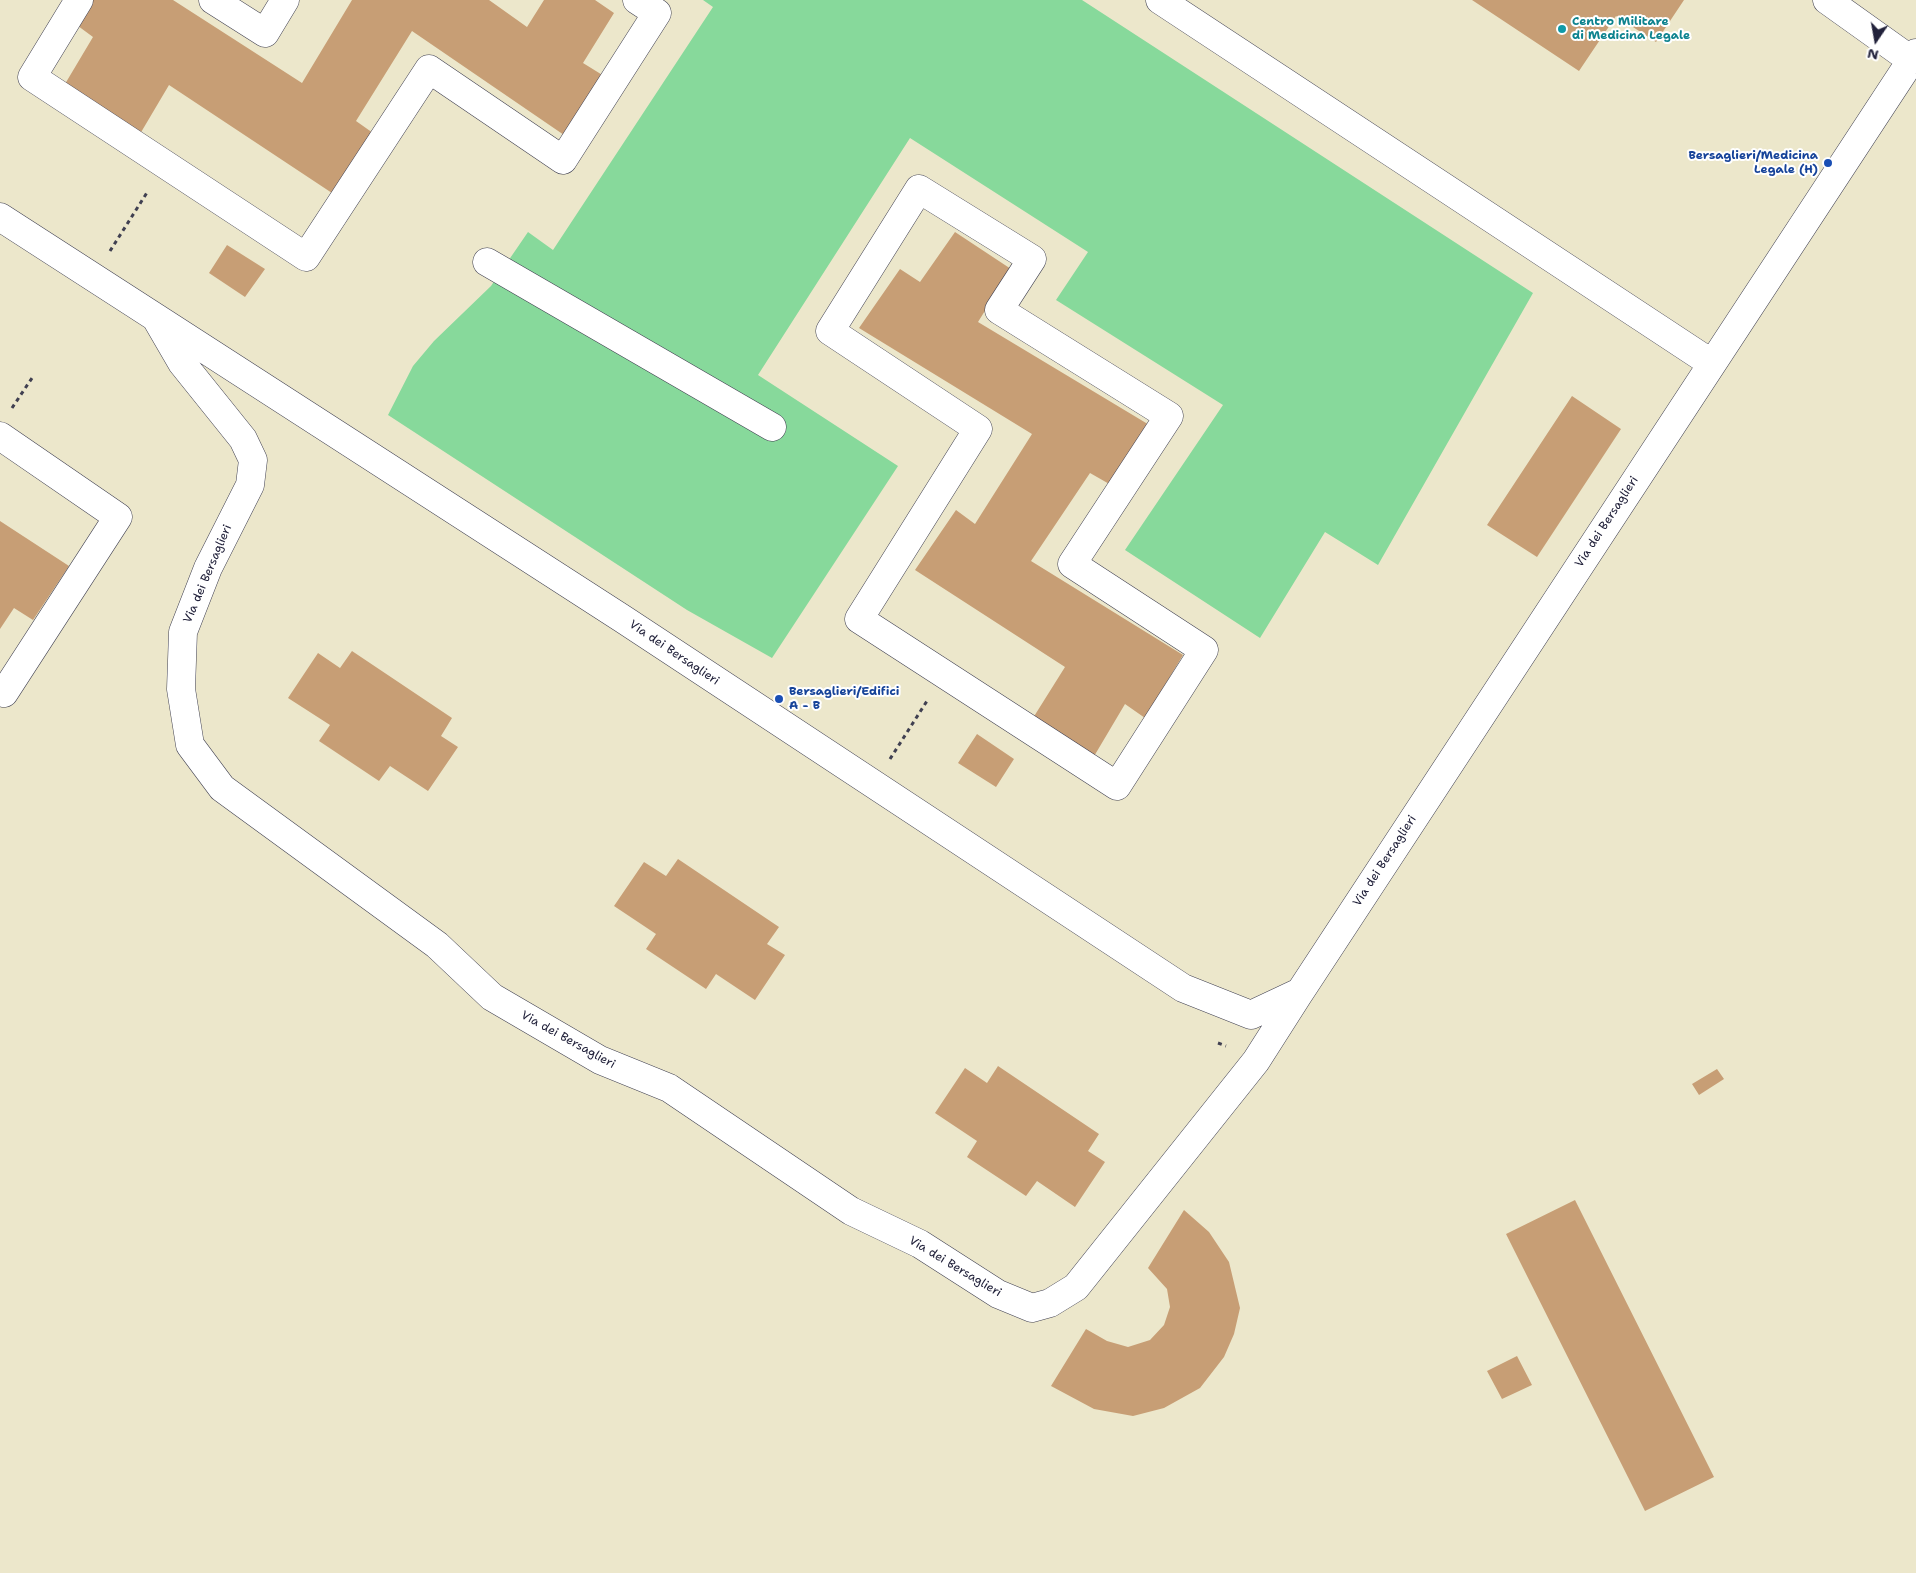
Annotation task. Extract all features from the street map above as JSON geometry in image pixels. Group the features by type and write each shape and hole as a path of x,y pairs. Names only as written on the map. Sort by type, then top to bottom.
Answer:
{"street":[{"path":"79,0 32,77 306,257 429,69 563,160 657,13 637,0"},
{"path":"213,0 265,33 285,0"},
{"path":"1160,0 1711,363"},
{"path":"1827,0 1914,56"},
{"name":"Via dei Bersaglieri","path":"156,317 182,363 244,439 253,460 250,486 208,568 183,632 180,689 190,745 222,788 437,945 492,997 600,1060 669,1088 851,1211 920,1244 998,1294 1032,1308 1050,1302 1076,1287 1256,1061 1711,363 1914,56"},
{"path":"920,189 1032,259 999,310 1169,416 1072,564 1204,650 1117,786 859,619 978,429 830,331 920,189"},
{"name":"Via dei Bersaglieri","path":"0,217 623,619 1183,988 1251,1016 1300,992"},
{"path":"487,262 772,427"},
{"path":"0,436 118,517 4,693 0,690"}],"path":[{"path":"109,253 150,187"},
{"path":"11,410 34,375"},
{"path":"888,762 930,697"}],"green space":[{"path":"703,0 1082,0 1533,293 1378,565 1325,532 1260,638 1125,550 1223,405 1056,300 1088,252 910,138 758,375 898,466 772,658 687,610 388,415 413,366 434,341 491,286 528,232 553,250 713,7"}],"building":[{"path":"88,0 173,0 302,83 352,0 489,0 527,27 544,0 595,0 614,13 583,63 604,76 564,135 412,31 356,121 373,133 335,195 169,85 140,134 65,84 93,37 74,23"},
{"name":"Centro Militare di Medicina Legale","path":"1472,0 1684,0 1656,42 1616,16 1579,71"},
{"path":"955,232 1011,269 978,322 1151,426 1111,485 1090,473 1031,561 1183,655 1145,718 1125,704 1093,758 1033,718 1065,667 915,570 956,510 975,524 1032,434 859,328 900,269 920,282"},
{"path":"227,245 265,269 245,297 209,273"},
{"path":"1572,396 1621,429 1537,557 1487,525"},
{"path":"0,521 69,566 33,620 14,608 0,629"},
{"path":"352,651 452,718 441,736 458,747 428,791 390,766 379,781 319,741 330,725 288,698 318,653 340,668"},
{"path":"977,734 1014,759 996,787 958,763"},
{"path":"678,859 779,927 767,944 785,955 755,1000 716,974 706,989 646,949 656,934 614,906 644,862 666,876"},
{"path":"998,1066 1099,1134 1088,1151 1105,1162 1075,1207 1037,1181 1026,1196 967,1157 977,1141 935,1113 965,1068 987,1083"},
{"path":"1717,1069 1724,1079 1699,1095 1692,1084"},
{"path":"1575,1200 1714,1477 1645,1511 1506,1234"},
{"path":"1184,1210 1209,1232 1229,1262 1240,1308 1234,1334 1224,1357 1200,1388 1164,1408 1133,1416 1094,1409 1051,1386 1086,1329 1107,1341 1128,1347 1150,1340 1164,1325 1170,1307 1167,1289 1148,1268"},
{"path":"1517,1356 1532,1385 1502,1399 1487,1371"}],"place":[{"name":"Centro Militare di Medicina Legale","path":"1562,29"},
{"name":"Bersaglieri/Medicina Legale (H)","path":"1828,163"},
{"name":"Bersaglieri/Edifici A - B","path":"779,699"}]}
